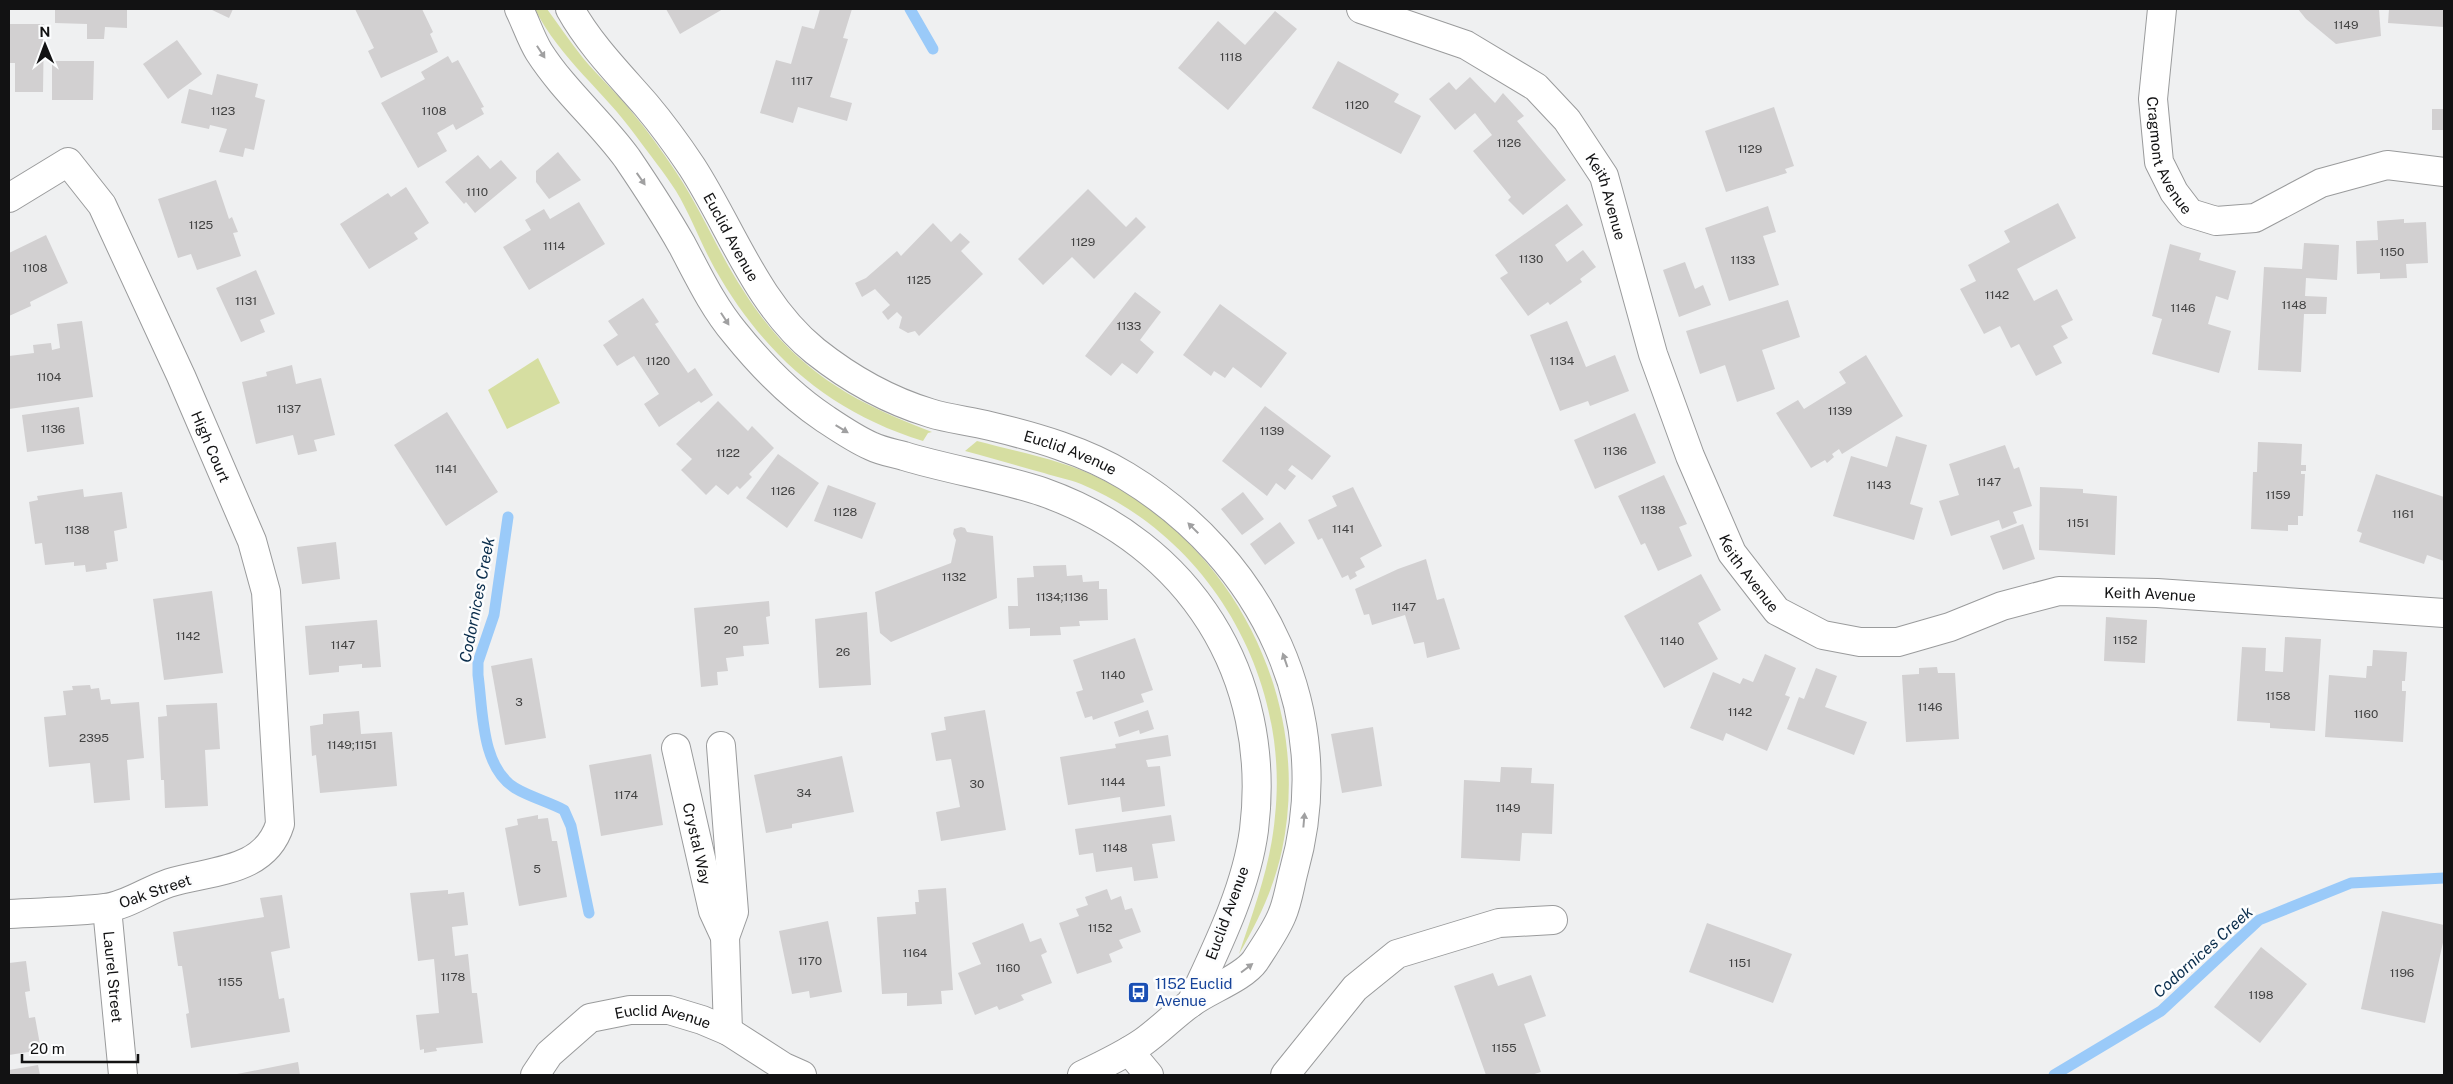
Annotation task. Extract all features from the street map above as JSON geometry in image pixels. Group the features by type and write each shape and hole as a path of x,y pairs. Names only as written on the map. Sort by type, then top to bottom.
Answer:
{"street":[{"name":"Euclid Avenue","path":"519,9 539,52 579,102 615,142 657,201 707,291 734,332 779,381 822,417 872,447 1044,492 1096,517 1152,554 1187,587 1218,632 1238,676 1252,722 1257,774 1254,832 1240,885 1214,953 1191,1003"},
{"name":"Euclid Avenue","path":"570,9 579,25 648,108 692,168 752,275 776,311 811,348 848,376 895,400 931,413 991,426 1066,447 1124,474 1176,510 1220,554 1272,629 1285,658 1302,716 1308,776 1302,844 1282,915 1252,966 1191,1003 1130,1051 1082,1075"},
{"name":"Keith Avenue","path":"1361,9 1466,45 1536,87 1567,120 1604,176 1653,354 1690,456 1732,553 1777,611 1823,635 1860,642 1898,642 1950,627 2002,606 2060,591 2157,593 2444,613"},
{"name":"Cragmont Avenue","path":"2162,9 2153,99 2158,162 2174,192 2190,213 2216,220 2255,218 2320,183 2387,165 2444,172"},
{"name":"High Court","path":"9,198 68,162 102,205 181,376 252,541 266,592 280,824"},
{"name":"Crystal Way","path":"721,746 734,912 725,937 728,1031"},
{"name":"Crystal Way","path":"676,748 713,911 725,937"},
{"name":"Oak Street","path":"9,914 107,908 168,884 245,864 269,847 276,837 280,824"},
{"name":"Laurel Street","path":"107,908 124,1075"},
{"path":"1285,1075 1355,988 1397,954 1499,923 1553,920"},
{"name":"Euclid Avenue","path":"535,1075 549,1054 590,1018 630,1010 670,1010 728,1031 784,1067 802,1075"},
{"path":"1130,1051 1149,1075"}],"green space":[{"path":"535,9 547,9 583,58 649,133 685,186 743,290 761,317 781,340 802,361 848,394 874,408 932,432 928,433 923,441 889,429 829,397 778,354 734,300 715,269 676,191 667,177 610,104 557,44"},
{"path":"538,358 560,403 507,429 488,390"},
{"path":"977,441 1073,467 1103,480 1150,509 1191,546 1226,588 1254,635 1274,686 1286,740 1289,795 1282,850 1275,878 1259,917 1239,954 1270,851 1275,816 1276,764 1269,713 1254,664 1232,618 1203,576 1168,539 1127,508 1076,482 965,451"}],"building":[{"path":"55,9 127,9 127,28 105,27 104,39 87,39 87,24 55,23"},
{"path":"210,9 233,9 229,18"},
{"path":"355,9 422,9 433,32 430,34 438,52 381,78 368,51 374,48"},
{"path":"666,9 723,9 680,34"},
{"path":"820,9 852,9 843,38 848,39 830,97 852,103 847,121 798,107 793,123 760,113 776,60 791,64 802,26 814,29"},
{"path":"2298,9 2379,9 2381,36 2336,44 2306,19"},
{"path":"2389,9 2444,9 2444,27 2388,23"},
{"path":"1275,11 1297,29 1228,110 1178,68 1218,21 1245,45"},
{"path":"9,24 44,24 43,92 15,92 15,63 9,63"},
{"path":"177,40 202,74 168,99 143,64"},
{"path":"448,56 452,63 458,60 484,107 481,108 484,114 456,130 453,124 437,133 447,151 418,168 381,103 425,79 421,72"},
{"path":"52,61 94,61 93,100 52,100"},
{"path":"1338,61 1399,94 1394,102 1421,116 1401,154 1312,108"},
{"path":"217,74 258,84 255,97 265,100 254,150 245,148 243,157 219,152 227,129 210,125 209,129 181,123 189,89 212,95"},
{"path":"1470,77 1495,103 1503,93 1524,116 1517,121 1566,180 1523,215 1508,200 1511,197 1473,151 1492,135 1475,113 1455,130 1429,99 1449,82 1456,90"},
{"path":"1774,107 1794,166 1785,169 1787,173 1726,192 1705,131"},
{"path":"2432,109 2444,109 2444,130 2432,130"},
{"path":"558,152 581,180 549,199 536,182 536,171"},
{"path":"478,155 490,169 501,160 517,178 475,213 466,202 464,204 445,182"},
{"path":"216,180 229,219 232,217 238,232 233,233 241,256 197,270 191,254 178,258 158,199"},
{"path":"406,187 429,223 414,233 418,239 369,269 340,224 388,193 391,197"},
{"path":"1088,189 1126,227 1136,217 1146,227 1094,279 1072,257 1043,285 1018,259"},
{"path":"579,202 605,244 529,290 503,247 531,230 525,220 544,209 550,219"},
{"path":"2058,203 2076,238 2017,269 2034,301 2057,289 2073,320 2061,326 2068,338 2053,346 2062,363 2036,376 2019,344 2011,348 2000,326 1984,334 1960,289 1976,281 1968,265 2010,242 2004,231"},
{"path":"1567,204 1583,225 1555,245 1567,262 1583,250 1596,267 1580,279 1582,282 1550,305 1548,302 1528,316 1500,278 1508,273 1495,255"},
{"path":"1768,206 1776,232 1763,236 1779,285 1729,301 1705,228"},
{"path":"2404,219 2404,223 2426,222 2428,263 2406,264 2407,278 2380,279 2380,273 2357,274 2356,241 2378,240 2377,221"},
{"path":"933,223 951,242 960,233 970,242 961,251 983,274 919,336 915,331 908,333 899,328 902,317 897,312 888,320 882,312 890,305 875,289 862,297 855,283 866,278 897,251 901,256"},
{"path":"46,235 68,283 30,302 31,306 9,316 9,253"},
{"path":"2304,243 2339,245 2337,280 2306,278 2305,296 2327,297 2326,314 2304,314 2301,372 2258,370 2264,267 2302,269"},
{"path":"2170,244 2201,253 2199,260 2236,271 2228,300 2216,296 2208,324 2231,331 2219,373 2152,354 2162,319 2152,316"},
{"path":"1685,262 1695,289 1703,285 1711,305 1679,317 1663,270"},
{"path":"256,270 275,314 260,320 265,332 241,342 216,288"},
{"path":"1135,292 1161,312 1140,340 1154,352 1137,374 1122,363 1111,376 1085,356"},
{"path":"643,298 659,322 655,324 688,373 695,368 713,395 701,403 699,401 659,427 644,404 659,394 634,356 617,366 603,345 618,335 608,321"},
{"path":"1788,300 1800,337 1762,350 1775,389 1737,402 1725,365 1700,374 1686,331"},
{"path":"1220,304 1287,353 1261,388 1233,367 1225,378 1214,371 1211,376 1183,355"},
{"path":"82,321 93,397 9,409 9,356 34,353 33,345 51,343 52,350 60,348 57,324"},
{"path":"1567,321 1586,367 1615,355 1629,391 1590,406 1588,401 1560,411 1530,335"},
{"path":"1866,355 1903,416 1842,454 1839,449 1832,454 1834,457 1827,463 1825,460 1811,468 1776,413 1798,400 1804,409 1846,383 1839,372"},
{"path":"292,365 296,384 321,378 335,435 314,440 317,451 298,455 293,435 256,444 242,382 267,376 266,372"},
{"path":"718,401 748,431 752,426 774,448 749,474 752,477 740,489 737,486 728,495 716,485 706,495 681,470 692,459 676,444"},
{"path":"1265,406 1331,456 1312,480 1292,465 1288,470 1296,476 1285,490 1276,483 1267,496 1222,461"},
{"path":"79,407 84,444 27,452 22,415"},
{"path":"447,412 498,492 446,526 394,445"},
{"path":"1635,413 1656,463 1595,489 1574,440"},
{"path":"1896,436 1927,445 1910,504 1923,508 1914,540 1833,516 1851,456 1887,467"},
{"path":"2258,442 2302,444 2301,465 2306,465 2306,471 2301,471 2301,474 2305,474 2303,516 2298,516 2298,525 2288,525 2288,531 2251,529 2253,472 2257,472"},
{"path":"2005,445 2014,469 2019,467 2032,506 2013,512 2017,523 2002,529 1999,520 1951,536 1939,501 1959,495 1949,464"},
{"path":"778,454 819,483 787,528 746,498"},
{"path":"2376,474 2444,497 2444,561 2427,555 2424,564 2359,542 2362,533 2357,531"},
{"path":"1664,475 1687,524 1679,527 1692,556 1658,571 1645,543 1641,545 1618,496"},
{"path":"828,485 876,503 862,539 814,521"},
{"path":"1353,487 1382,546 1360,558 1365,567 1355,572 1357,576 1350,580 1348,575 1342,578 1322,538 1318,540 1308,520 1337,506 1332,496"},
{"path":"2040,487 2083,489 2083,493 2117,496 2115,555 2039,550"},
{"path":"83,489 84,497 122,492 127,528 114,531 118,561 106,563 107,569 86,572 85,565 74,566 74,562 45,565 42,543 35,544 29,502 38,500 37,496"},
{"path":"1243,492 1264,519 1242,535 1221,509"},
{"path":"1280,522 1295,543 1265,565 1250,544"},
{"path":"2023,524 2035,559 2003,570 1990,536"},
{"path":"965,528 967,532 993,536 997,598 891,642 880,633 875,592 951,563 956,540 953,534 954,529"},
{"path":"336,542 340,579 302,584 297,547"},
{"path":"1426,559 1437,600 1444,598 1460,649 1427,658 1424,642 1414,644 1405,615 1372,625 1369,614 1364,615 1355,589 1398,569"},
{"path":"1066,565 1067,576 1082,575 1083,582 1099,581 1099,589 1107,589 1108,620 1079,621 1080,626 1060,627 1061,635 1030,636 1030,628 1009,629 1008,606 1018,606 1017,578 1034,577 1033,566"},
{"path":"1701,574 1721,610 1698,623 1718,659 1664,688 1624,616"},
{"path":"212,591 223,673 164,680 153,599"},
{"path":"769,601 770,616 766,617 769,644 743,646 744,656 726,658 728,671 717,672 718,685 701,687 694,608"},
{"path":"867,612 871,685 819,688 815,619"},
{"path":"2106,617 2147,620 2145,663 2104,661"},
{"path":"377,620 381,667 362,668 362,664 339,666 339,672 309,675 305,626"},
{"path":"2285,637 2321,639 2315,731 2270,728 2270,723 2237,721 2242,647 2266,648 2265,671 2283,672"},
{"path":"1135,638 1153,690 1141,694 1144,702 1093,720 1092,716 1085,718 1076,692 1083,690 1073,660"},
{"path":"2373,650 2407,652 2405,681 2402,681 2402,691 2406,691 2403,742 2325,737 2329,675 2366,678 2367,666 2372,666"},
{"path":"1765,654 1796,668 1785,695 1790,697 1767,751 1726,733 1723,741 1690,728 1713,672 1740,684 1743,678 1753,682"},
{"path":"532,658 546,738 505,745 491,666"},
{"path":"1937,667 1938,673 1955,673 1959,739 1906,742 1902,675 1919,674 1919,668"},
{"path":"1816,668 1837,676 1825,707 1867,722 1854,755 1787,729 1799,697 1804,699"},
{"path":"90,685 91,689 99,688 101,700 110,699 111,704 139,702 144,758 127,760 130,800 94,803 90,763 49,767 44,717 66,715 63,691 73,690 72,686"},
{"path":"217,703 220,749 205,750 208,806 165,808 164,780 161,780 158,717 167,716 166,705"},
{"path":"985,710 1006,830 941,841 936,812 960,807 951,759 936,761 931,733 946,730 944,717"},
{"path":"1148,710 1154,729 1140,734 1139,730 1119,737 1114,722"},
{"path":"359,711 361,734 392,732 397,786 320,793 316,755 312,756 310,726 323,724 323,714"},
{"path":"1373,727 1382,786 1342,793 1331,734"},
{"path":"1168,735 1171,756 1146,760 1148,767 1160,766 1165,806 1122,812 1120,797 1068,805 1060,757 1116,748 1115,744"},
{"path":"651,754 663,825 601,836 589,765"},
{"path":"842,756 854,812 792,824 792,828 766,833 754,775"},
{"path":"1501,767 1532,768 1531,783 1554,784 1552,834 1522,833 1520,861 1461,858 1464,780 1500,782"},
{"path":"538,815 538,819 548,818 552,841 557,841 567,897 519,906 505,828 518,825 517,819"},
{"path":"1171,815 1175,841 1152,844 1158,878 1134,881 1132,867 1096,872 1093,853 1079,855 1075,829"},
{"path":"946,888 953,990 941,991 942,1004 907,1006 907,993 882,994 877,917 916,914 915,902 919,902 918,890"},
{"path":"1107,889 1111,900 1121,896 1125,910 1132,908 1141,932 1119,940 1123,948 1109,954 1112,962 1077,974 1059,923 1079,916 1076,909 1088,905 1085,897"},
{"path":"448,890 448,894 464,892 468,925 452,927 455,956 468,954 472,993 477,993 483,1043 436,1048 437,1051 424,1053 424,1049 420,1050 416,1015 439,1013 434,959 418,961 410,893"},
{"path":"282,895 290,948 271,952 279,999 284,998 290,1032 191,1048 186,1014 189,1013 182,966 178,966 173,932 264,917 260,898"},
{"path":"2382,911 2444,925 2444,938 2425,1023 2361,1009"},
{"path":"828,921 842,992 810,998 809,991 792,994 779,931"},
{"path":"1023,923 1030,942 1041,938 1047,952 1041,955 1052,983 1021,995 1024,1000 999,1010 997,1006 975,1015 958,973 981,964 972,943"},
{"path":"1707,923 1792,954 1773,1003 1689,972"},
{"path":"2261,947 2307,984 2260,1043 2214,1007"},
{"path":"26,961 30,991 25,992 29,1018 35,1017 41,1050 9,1055 9,963"},
{"path":"1493,973 1498,986 1531,975 1546,1016 1524,1024 1541,1072 1531,1075 1486,1075 1454,986"},
{"path":"298,1062 300,1075 237,1075 237,1074"},
{"path":"38,1065 40,1075 9,1075 9,1070"}],"waterway":[{"name":"Codornices Creek","path":"910,9 933,49"},
{"name":"Codornices Creek","path":"508,517 494,615 478,662 486,737 490,753 504,779 515,788 564,810 571,826 589,913"},
{"name":"Codornices Creek","path":"2054,1075 2161,1011 2259,920 2351,883 2444,878"}],"place":[{"name":"1152 Euclid Avenue","path":"1139,992"}]}
